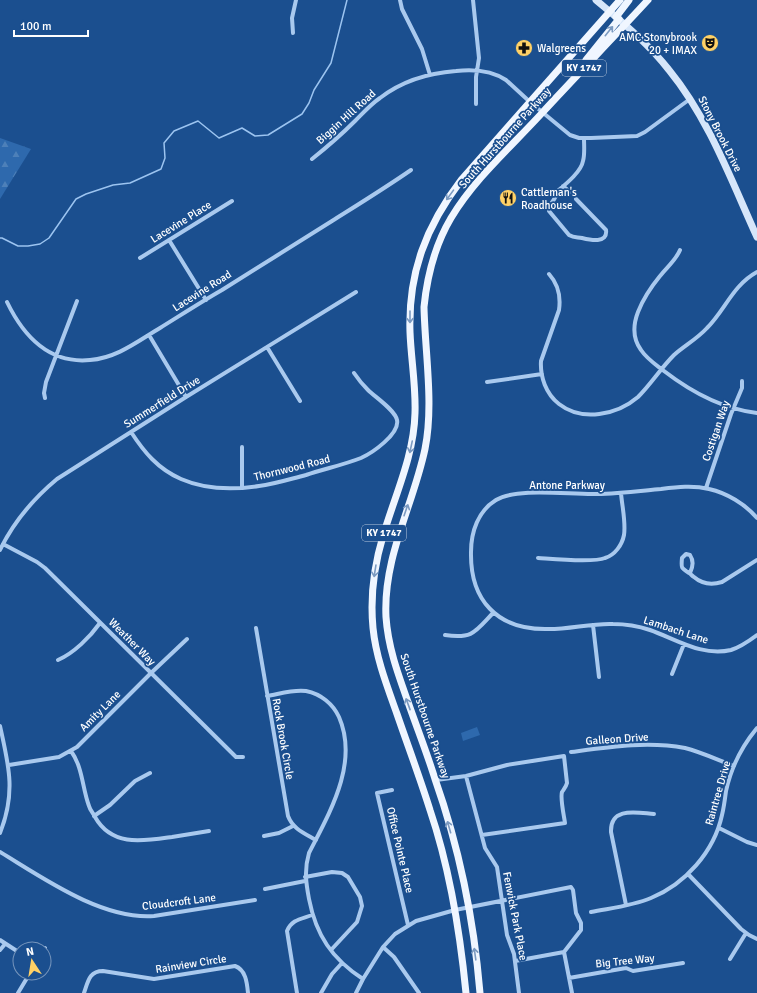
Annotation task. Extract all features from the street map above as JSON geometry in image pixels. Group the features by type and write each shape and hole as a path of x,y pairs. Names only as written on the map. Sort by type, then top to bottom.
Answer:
{"main road":[{"name":"South Hurstbourne Parkway","path":"466,993 460,938 444,862 431,811 383,676 378,658 372,617 374,571 384,534 407,466 413,437 415,412 410,332 410,305 413,285 421,252 437,215 448,197 462,179 620,0"},
{"path":"568,84 629,0"},
{"name":"South Hurstbourne Parkway","path":"480,993 469,909 459,863 436,780 396,670 390,648 386,617 388,574 393,552 420,469 425,448 428,423 424,334 424,307 426,290 435,254 450,219 457,209 488,169 626,25 648,0"}],"street":[{"path":"293,33 292,18 296,0"},
{"path":"400,0 402,9 422,49 430,75"},
{"path":"473,0 479,58 476,104"},
{"name":"Stony Brook Drive","path":"596,0 637,35 665,65 690,99 711,137 757,237"},
{"name":"Biggin Hill Road","path":"312,159 379,98 400,85 430,75 451,71 477,71 497,74 570,135 584,138"},
{"path":"576,199 606,230 607,234 604,237 595,241 573,238 549,211 549,207 556,197 555,193 582,166 584,160 584,138 637,136 645,132 690,99"},
{"name":"Lacevine Road","path":"7,302 27,334 44,349 76,360 103,358 118,353 149,335 411,170"},
{"path":"563,186 570,192"},
{"name":"Lacevine Place","path":"140,258 232,201"},
{"path":"169,240 206,300"},
{"path":"680,250 675,260 659,277 639,308 636,319 635,333 639,346 645,356 689,388 733,408 757,413"},
{"path":"549,274 556,284 560,304 557,317 542,357 541,367 545,385 549,393 560,405 579,414 597,414 616,410 633,401 643,392 680,350 707,328 737,288 748,277 757,272"},
{"name":"Summerfield Drive","path":"0,550 12,527 26,508 41,492 57,479 356,292"},
{"path":"45,398 44,386 77,301"},
{"path":"149,335 186,397"},
{"path":"267,348 300,401"},
{"name":"Thornwood Road","path":"130,432 142,449 156,464 181,479 208,486 242,488 272,484 347,463 362,457 379,446 394,432 397,420 394,414 367,389 354,373"},
{"path":"487,382 542,374"},
{"name":"Costigan Way","path":"706,488 733,408 742,388 742,381"},
{"path":"242,447 242,488"},
{"name":"Antone Parkway","path":"493,613 484,603 477,588 472,573 470,555 472,537 480,516 489,506 504,496 516,494 551,493 621,493 684,487 706,488 734,499 757,517"},
{"path":"538,558 555,560 596,560 606,558 613,554 621,543 624,531 621,493"},
{"name":"Weather Way","path":"3,544 37,562 45,568 236,757 243,757"},
{"path":"690,573 701,582 716,583 724,580 757,560"},
{"path":"445,635 469,635 476,631 493,613"},
{"name":"Lambach Lane","path":"493,613 512,624 532,628 555,629 593,625 632,625 650,630 705,651 725,651 736,648 757,635"},
{"path":"58,660 70,654 100,623"},
{"path":"593,625 599,677"},
{"name":"Rock Brook Circle","path":"256,628 288,816 293,826"},
{"name":"Amity Lane","path":"9,765 59,757 77,747 151,672 187,639"},
{"path":"672,674 684,644"},
{"path":"267,696 299,691 313,693 326,700 331,705 341,724 345,740 346,757 342,781 307,861 305,879 312,915 330,950 342,963 363,979"},
{"path":"0,726 9,765 10,784 9,803 0,833"},
{"name":"Raintree Drive","path":"591,912 638,902 661,893 672,887 688,874 706,851 719,828 727,789 734,766 747,742 757,728"},
{"name":"Galleon Drive","path":"571,752 634,744 665,746 684,748 734,766"},
{"path":"71,751 80,767 89,808 103,828 112,835 133,841 146,841 209,831"},
{"path":"436,780 466,776 506,765 564,756 567,783 562,792 562,800 565,822 482,835"},
{"path":"94,816 110,805 135,781 150,773"},
{"name":"Fenwick Park Place","path":"466,776 485,848 496,867 508,935 514,954 519,993"},
{"name":"Office Pointe Place","path":"392,790 377,793 408,925"},
{"path":"626,905 611,832 612,822 617,816 626,813 654,814"},
{"path":"264,836 279,833 293,826 300,832 316,840"},
{"path":"719,828 747,842 757,845"},
{"name":"Cloudcroft Lane","path":"0,852 70,894 123,914 154,916 255,900"},
{"path":"265,889 332,872 342,873 348,877 360,897 362,906 357,922 330,950"},
{"path":"688,874 741,929 757,939"},
{"path":"356,993 383,947 395,934 408,925 455,910 469,909 571,887 576,913 582,927 581,930 564,952 515,962"},
{"path":"297,993 287,931 291,923 294,921 312,915"},
{"path":"730,959 746,933"},
{"path":"0,940 12,948"},
{"path":"0,950 5,944"},
{"path":"383,947 394,957 419,993"},
{"path":"564,952 572,993"},
{"path":"321,993 332,974 342,963"},
{"name":"Big Tree Way","path":"569,978 626,968 633,971 683,963"},
{"name":"Rainview Circle","path":"84,993 91,975 95,971 154,979 235,966 239,968 244,975 248,993"},
{"path":"18,993 25,981"}],"green space":[{"path":"0,138 31,149 0,199"},
{"path":"477,727 480,735 463,741 461,733"}],"waterway":[{"path":"0,238 18,246 40,244 49,238 76,199 113,185 130,183 161,169 165,158 164,143 174,131 198,121 219,138 242,128 255,136 268,135 302,114 309,103 314,90 331,63 347,0"}],"place":[{"name":"AMC Stonybrook 20 + IMAX","path":"710,43"},
{"name":"Walgreens","path":"524,48"},
{"name":"Cattleman's Roadhouse","path":"508,198"}]}
